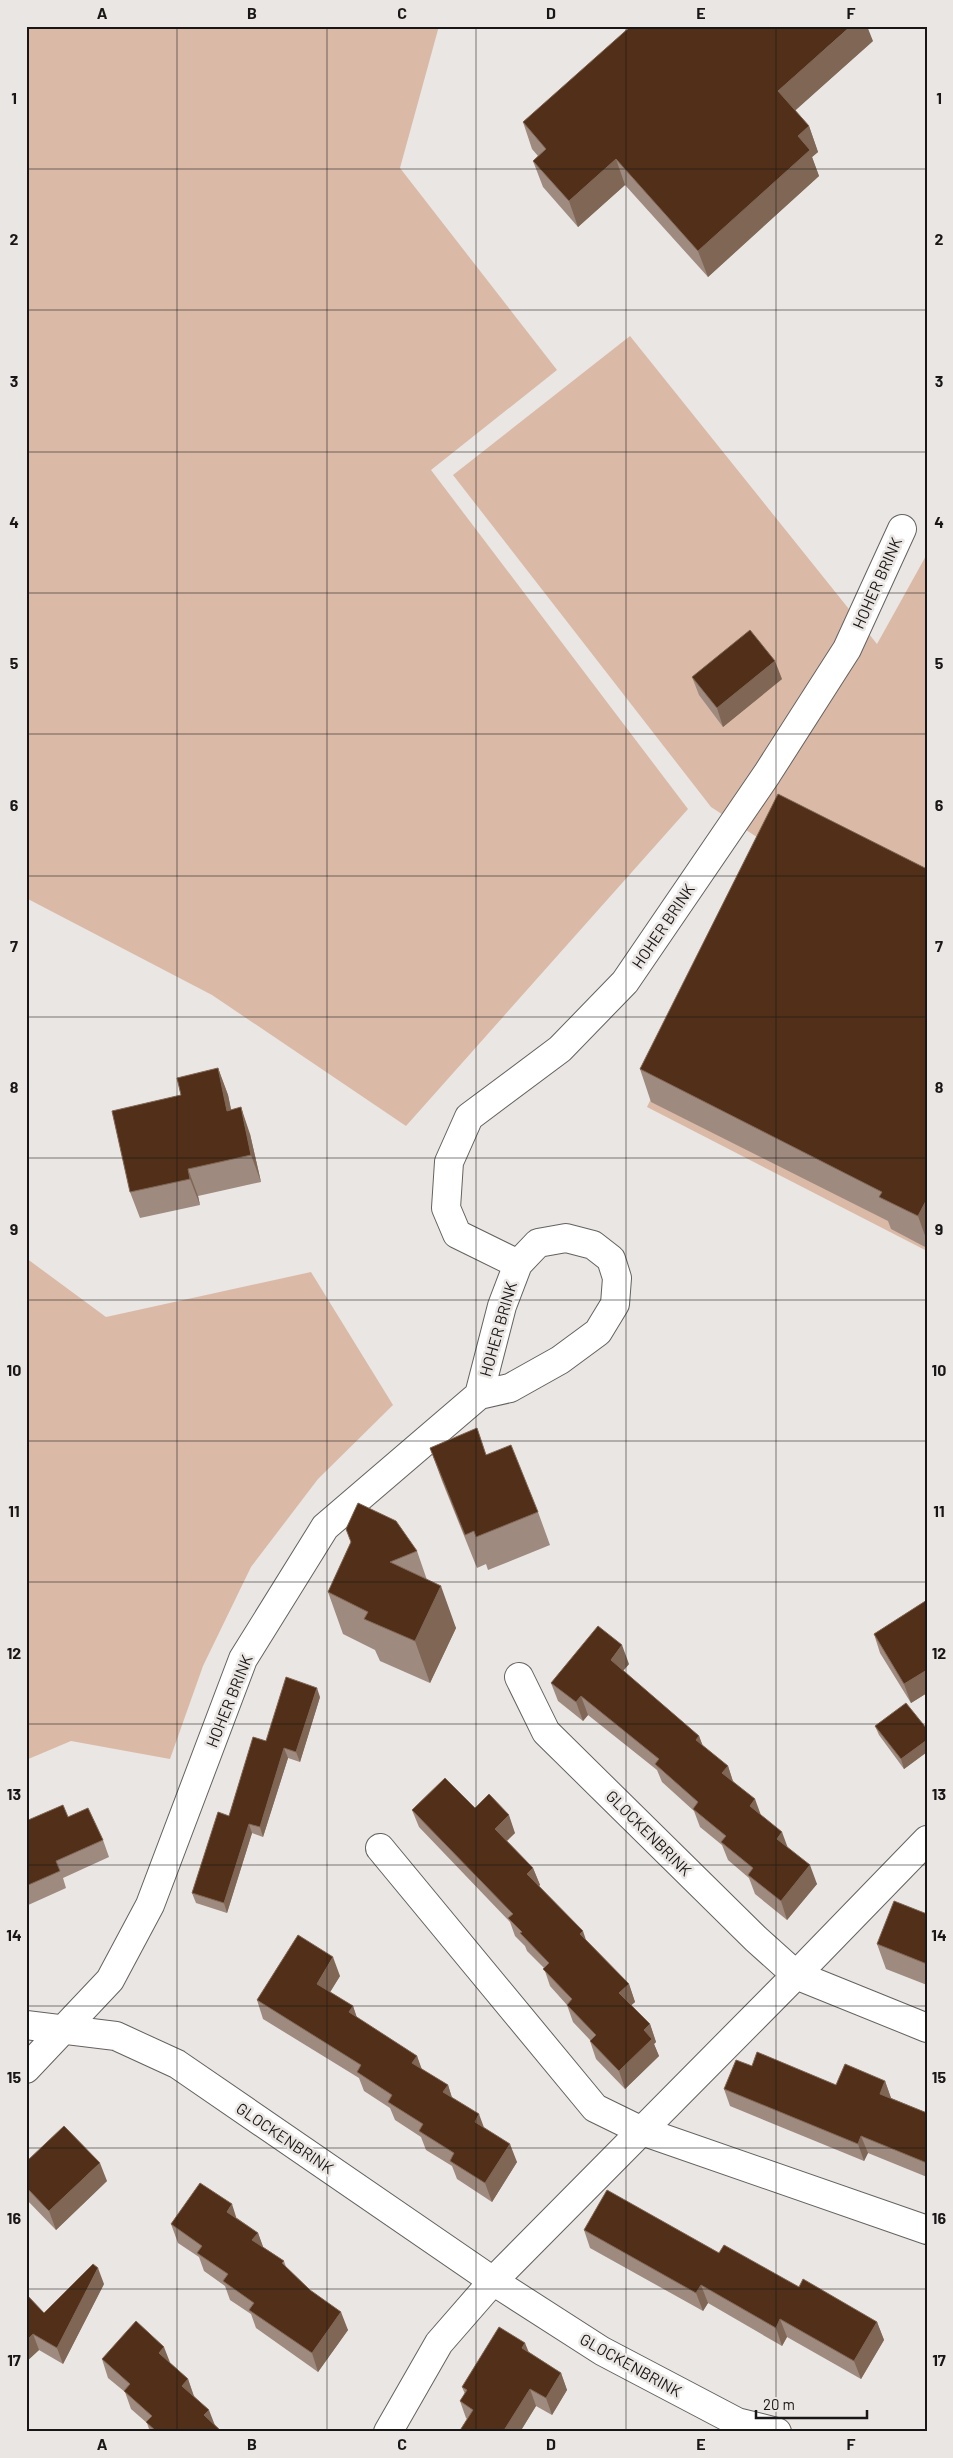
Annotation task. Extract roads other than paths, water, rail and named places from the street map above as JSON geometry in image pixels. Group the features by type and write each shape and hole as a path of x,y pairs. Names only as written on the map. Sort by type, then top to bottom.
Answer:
{"street":[{"name":"HOHER BRINK","path":"518,1264 457,1234 446,1208 449,1162 468,1117 560,1049 625,982 767,774 847,649 902,529"},
{"name":"HOHER BRINK","path":"26,2069 110,1980 150,1904 243,1660 325,1527 479,1395 510,1388 560,1360 598,1332 615,1304 617,1278 611,1259 593,1245 566,1238 538,1243 518,1264 502,1306 479,1395"},
{"name":"GLOCKENBRINK","path":"519,1677 546,1732 756,1939 796,1975 927,2028"},
{"path":"388,2432 439,2343 493,2281 927,1840"},
{"path":"380,1848 596,2108 642,2131 927,2230"},
{"name":"GLOCKENBRINK","path":"26,2025 63,2028 116,2036 177,2064 493,2281 602,2352 737,2422 777,2432"}]}
